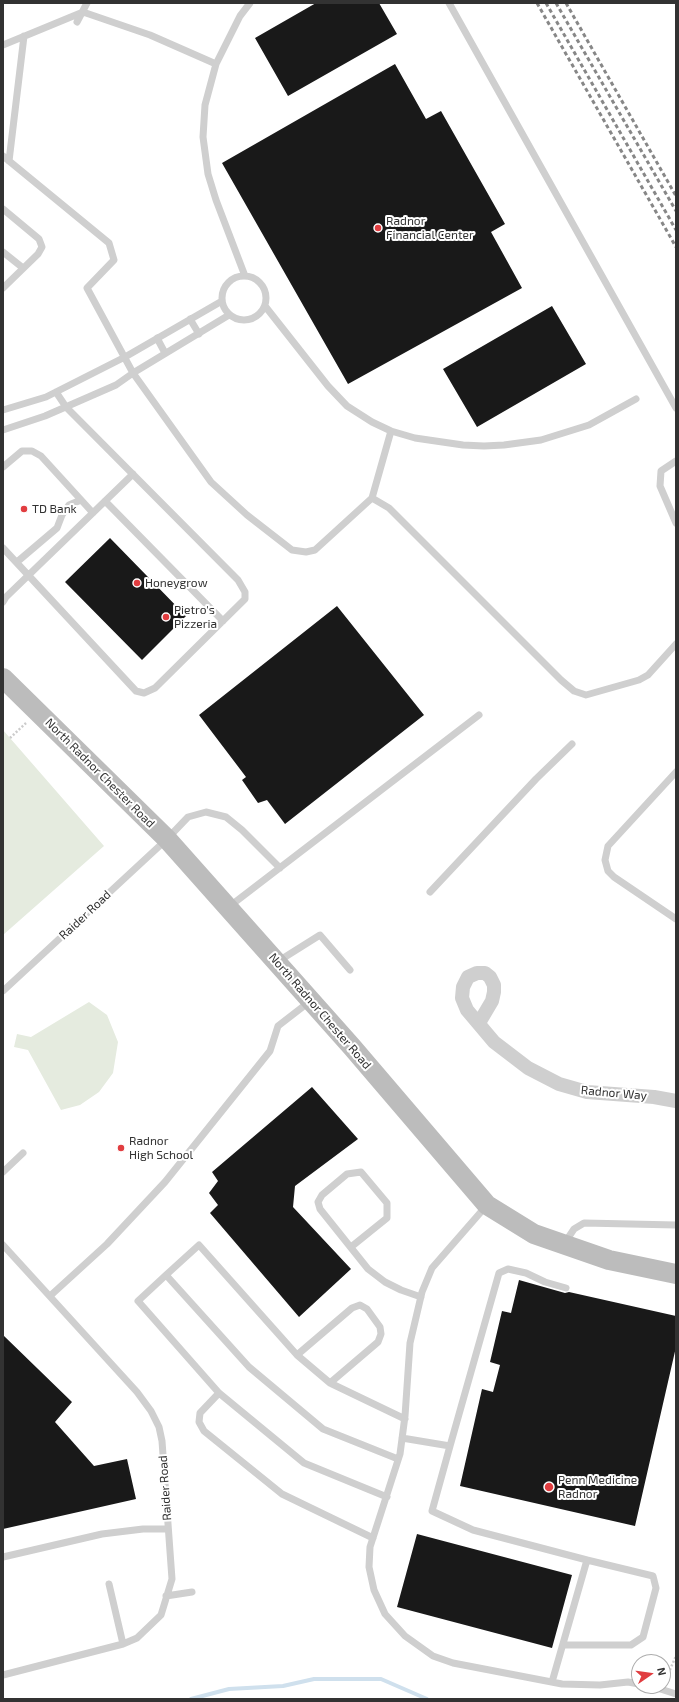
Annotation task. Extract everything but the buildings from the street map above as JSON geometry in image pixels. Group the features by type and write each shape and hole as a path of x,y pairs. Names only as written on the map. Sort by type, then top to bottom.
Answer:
{"main road":[{"name":"North Radnor Chester Road","path":"3,678 167,840 311,1000 487,1205 534,1234 609,1260 676,1274"}],"street":[{"name":"Radnor Way","path":"479,1023 494,1042 513,1058 528,1068 559,1084 587,1092 654,1097 676,1101"}],"lane":[{"path":"77,22 87,3"},
{"path":"245,276 216,200 205,156 203,137 204,113 216,64 240,16 250,3"},
{"path":"449,3 676,408"},
{"path":"3,45 83,12 150,35 216,64"},
{"path":"9,161 24,36"},
{"path":"3,156 109,243 114,260 87,288 133,373 211,482 247,515 292,550 306,552 314,550 372,498 391,431"},
{"path":"3,209 39,238 42,246 38,254 3,288"},
{"path":"3,252 23,268"},
{"path":"245,276 258,281 263,286 266,293 265,306 261,313 248,320 241,321 229,315 222,301 223,291 226,285 238,277 245,276"},
{"path":"3,410 46,397 125,357 222,301"},
{"path":"265,306 337,396 347,406 372,422 391,431 415,438 463,445 504,445 524,442 558,435 584,427 636,399"},
{"path":"3,430 45,416 116,385 165,353 229,315"},
{"path":"190,319 199,334"},
{"path":"156,338 165,353"},
{"path":"3,548 136,691 144,693 155,688 245,599 245,592 238,580 66,407 56,392"},
{"path":"3,467 22,451 32,451 41,456 93,513"},
{"path":"676,461 661,471 660,486 676,523"},
{"path":"3,602 6,597 133,474"},
{"path":"372,498 389,508 561,680 574,691 586,695 639,680 648,675 673,650 676,644"},
{"path":"17,562 57,528 62,514 69,505 81,500"},
{"path":"105,501 223,621"},
{"path":"228,907 479,715"},
{"path":"430,892 536,778 572,744"},
{"path":"676,772 608,846 605,860 608,871 614,877 676,919"},
{"name":"Raider Road","path":"3,991 167,840 188,817 206,812 226,817 242,830 280,868"},
{"path":"277,962 320,935 350,970"},
{"path":"50,1296 107,1244 165,1182 270,1051 278,1026 311,1000"},
{"path":"3,1172 23,1153"},
{"path":"351,1247 387,1218 387,1203 361,1172 347,1174 322,1195 318,1202 320,1209 368,1269 385,1282 401,1290 421,1297"},
{"path":"487,1205 432,1268 421,1297 410,1343 404,1419 398,1459 370,1547 369,1567 374,1590 385,1614 405,1636 433,1656 453,1663 552,1682 600,1685 631,1683"},
{"path":"564,1244 574,1228 584,1223 676,1225"},
{"name":"Raider Road","path":"3,1245 137,1392 151,1411 159,1427 162,1441 172,1579 160,1615 137,1638 123,1644 3,1675"},
{"path":"387,1497 304,1462 219,1393 138,1301 199,1245 297,1355 330,1383 404,1419"},
{"path":"563,1645 631,1645 643,1637 656,1588 653,1576 473,1530 432,1511 499,1273 508,1269 526,1273 545,1282 566,1288"},
{"path":"166,1275 249,1367 322,1429 398,1459"},
{"path":"297,1355 352,1308 360,1305 367,1309 380,1327 381,1334 378,1342 330,1383"},
{"path":"219,1393 200,1412 199,1422 204,1431 282,1494 373,1538"},
{"path":"402,1438 450,1446"},
{"path":"3,1557 102,1534 143,1529 168,1529"},
{"path":"552,1682 587,1560"},
{"path":"109,1584 123,1644"},
{"path":"166,1596 192,1592"}],"path":[{"path":"10,738 38,712"},
{"path":"671,1667 676,1656"}],"shaded area":[{"path":"3,730 104,846 3,935"},
{"path":"89,1002 107,1015 118,1042 113,1073 99,1092 80,1105 61,1110 28,1050 14,1047 17,1034 31,1037"}],"waterway":[{"path":"191,1699 229,1689 283,1686 314,1679 381,1679 427,1699"}],"railway":[{"path":"537,3 676,247"},
{"path":"546,3 676,230"},
{"path":"556,3 676,211"},
{"path":"566,3 676,196"}],"place":[{"name":"Radnor Financial Center","path":"378,228"},
{"name":"TD Bank","path":"24,509"},
{"name":"Honeygrow","path":"137,583"},
{"name":"Pietro's Pizzeria","path":"166,617"},
{"name":"Radnor High School","path":"121,1148"},
{"name":"Penn Medicine Radnor","path":"549,1487"}]}
